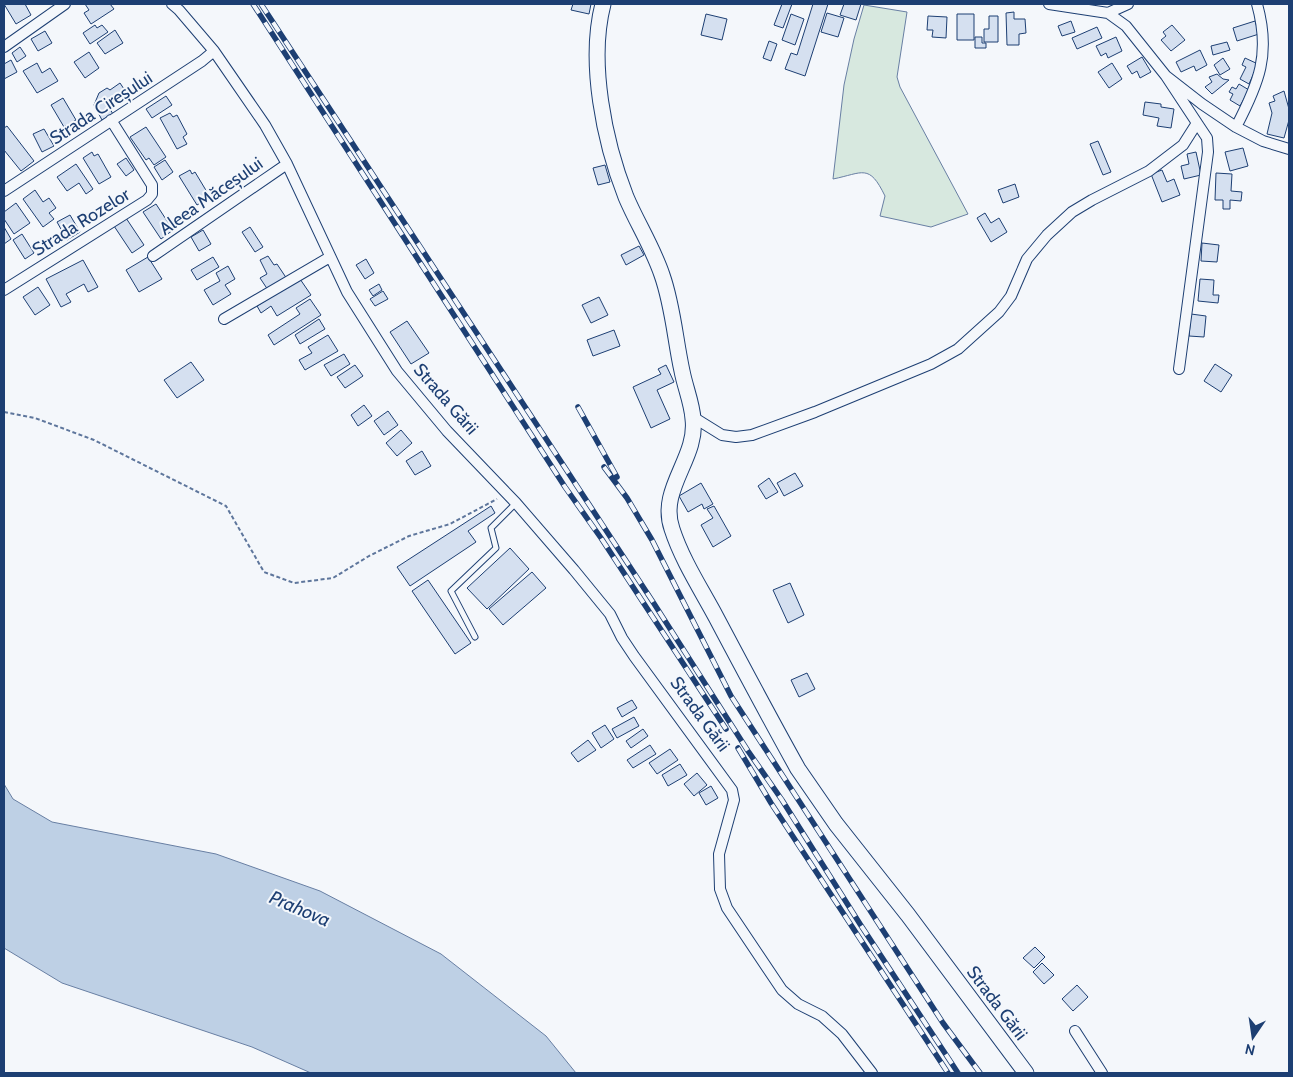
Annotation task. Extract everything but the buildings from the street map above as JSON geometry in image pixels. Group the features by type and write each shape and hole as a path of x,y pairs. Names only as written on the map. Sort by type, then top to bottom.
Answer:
{"street":[{"path":"4,47 65,4"},
{"name":"Strada Gării","path":"172,4 214,51 265,125 287,164 347,292 397,372 447,431 516,503 610,614 634,656 732,790 734,800 719,854 720,889 728,908 782,990 798,1004 822,1016 842,1034 872,1073"},
{"name":"Strada Gării","path":"603,4 597,40 596,67 607,132 616,168 626,196 668,291 681,370 693,417 694,427 690,444 672,490 668,508 671,528 696,579 798,769 815,796 908,915 1026,1073"},
{"path":"1049,4 1108,13 1126,26 1166,76 1207,138 1208,152 1202,208 1179,369"},
{"path":"1108,13 1128,4"},
{"path":"1236,127 1258,79 1262,59 1263,35 1257,4"},
{"name":"Strada Cireșului","path":"4,191 202,62 214,51"},
{"path":"1166,76 1236,127 1263,141 1289,149"},
{"name":"Strada Rozelor","path":"4,290 147,200 152,194 152,185 111,120"},
{"path":"693,417 722,435 736,437 752,435 815,412 930,364 958,349 999,312 1011,296 1027,259 1047,235 1078,208 1149,171 1183,145 1197,123"},
{"name":"Aleea Măceșului","path":"153,256 287,164"},
{"path":"224,318 330,257"},
{"path":"1075,1031 1102,1073"}],"lane":[{"path":"475,637 451,592 496,548 491,528 516,503"}],"path":[{"path":"4,412 35,418 94,440 226,506 264,572 294,583 333,578 369,556 408,536 450,524 507,493"}],"shaded area":[{"path":"864,5 907,12 897,77 900,87 968,214 931,227 880,216 885,196 874,179 869,175 858,173 833,179 844,85"}],"water":[{"name":"Prahova","path":"4,784 13,799 52,822 216,854 320,891 441,954 546,1036 576,1073 311,1073 252,1047 62,983 4,948"}],"railway":[{"path":"253,4 565,487 601,538 726,729"},
{"path":"261,4 653,602 958,1073"},
{"path":"578,407 617,477"},
{"path":"604,467 627,498 652,540 731,696 943,1023 980,1073"},
{"path":"738,748 771,803 948,1073"}]}
